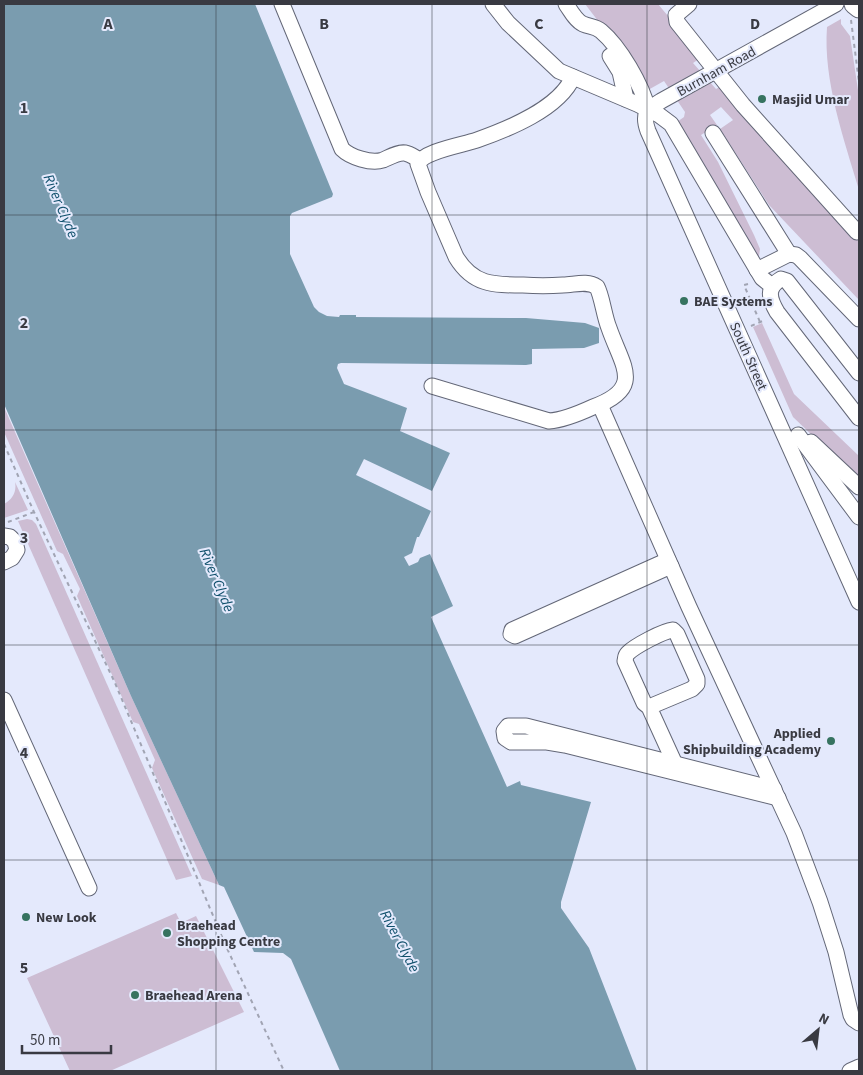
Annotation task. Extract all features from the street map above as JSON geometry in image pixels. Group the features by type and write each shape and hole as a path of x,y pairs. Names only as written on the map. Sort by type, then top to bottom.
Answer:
{"main road":[{"path":"854,4 859,8"}],"street":[{"path":"282,4 342,149 347,153 372,161 382,160 401,153 409,154 420,160"},
{"path":"493,4 508,23 557,69 626,99 666,120 675,130 757,270 764,280 772,286"},
{"path":"566,4 579,22 587,25 620,72 626,99"},
{"path":"689,4 676,15 676,20 743,105 857,232"},
{"name":"Burnham Road","path":"648,110 836,4"},
{"name":"South Street","path":"587,25 594,26 601,31 621,56 643,92 648,110 645,119 648,131 854,575 859,602"},
{"path":"432,386 549,420 559,419 600,405 614,398 622,391 625,368 609,328 597,287 587,283 551,286 498,285 473,276 462,267 456,257 418,164 420,160 438,151 486,137 528,118 563,94 574,77"},
{"path":"713,133 789,254"},
{"path":"757,270 789,254 796,255 859,320"},
{"path":"859,372 787,281 781,279 772,286 770,297 777,312 859,418"},
{"path":"600,405 670,563 800,846 836,952 851,1015 859,1023"},
{"path":"792,438 810,441 859,487"},
{"path":"792,438 859,517"},
{"path":"4,536 10,537 15,542 17,550 12,558 4,561"},
{"path":"670,563 515,636 511,634 512,630 670,563"},
{"path":"649,707 698,684 677,634 673,630 633,650 626,658 626,663 675,764"},
{"path":"4,700 89,888"},
{"path":"508,726 526,726 675,764 776,793 565,745 547,742 508,742 504,736 504,731 508,726"},
{"path":"850,1071 859,1067"}],"path":[{"path":"852,34 859,82"},
{"path":"748,284 744,285 760,322"},
{"path":"752,326 765,320"},
{"path":"4,444 115,683 225,944 284,1071"},
{"path":"4,524 34,512"}],"shaded area":[{"path":"585,4 658,4 702,57 693,63 716,89 725,84 741,106 859,239 859,300 769,205 720,129 733,120 721,107 710,115 717,125 701,135 718,162 754,235 760,249 759,256 757,257 677,122 684,117 685,112 664,81 648,90 638,73"},
{"path":"841,19 841,24 850,36 859,97 859,190 841,130 828,68 827,27"},
{"path":"762,323 794,394 859,456 859,480 793,417 753,327"},
{"path":"4,407 131,696 219,885 202,879 152,768 155,760 139,724 133,722 77,596 80,589 63,554 57,551 4,432"},
{"path":"15,482 28,510 4,518 4,504 13,495"},
{"path":"32,520 36,524 192,876 176,880 18,521"},
{"name":"Braehead Arena","path":"176,913 181,923 196,916 244,1012 110,1071 70,1071 27,978"}],"water":[{"name":"River Clyde","path":"4,4 255,4 333,194 332,197 292,213 290,216 290,254 314,307 319,312 327,316 339,317 340,315 356,315 356,317 526,318 585,323 599,328 599,343 584,348 532,349 532,364 526,365 341,363 338,364 337,368 344,384 407,408 400,431 450,453 432,491 364,459 356,475 431,511 419,537 417,537 412,553 404,557 409,566 430,554 453,606 431,617 507,787 520,781 521,785 591,802 561,902 561,908 589,948 637,1071 340,1071 291,959 283,953 254,952 224,887 219,885 131,696 4,404"}],"place":[{"name":"Masjid Umar","path":"762,99"},
{"name":"BAE Systems","path":"684,301"},
{"name":"Applied Shipbuilding Academy","path":"831,741"},
{"name":"New Look","path":"26,917"},
{"name":"Braehead Shopping Centre","path":"167,933"},
{"name":"Braehead Arena","path":"135,995"}]}
